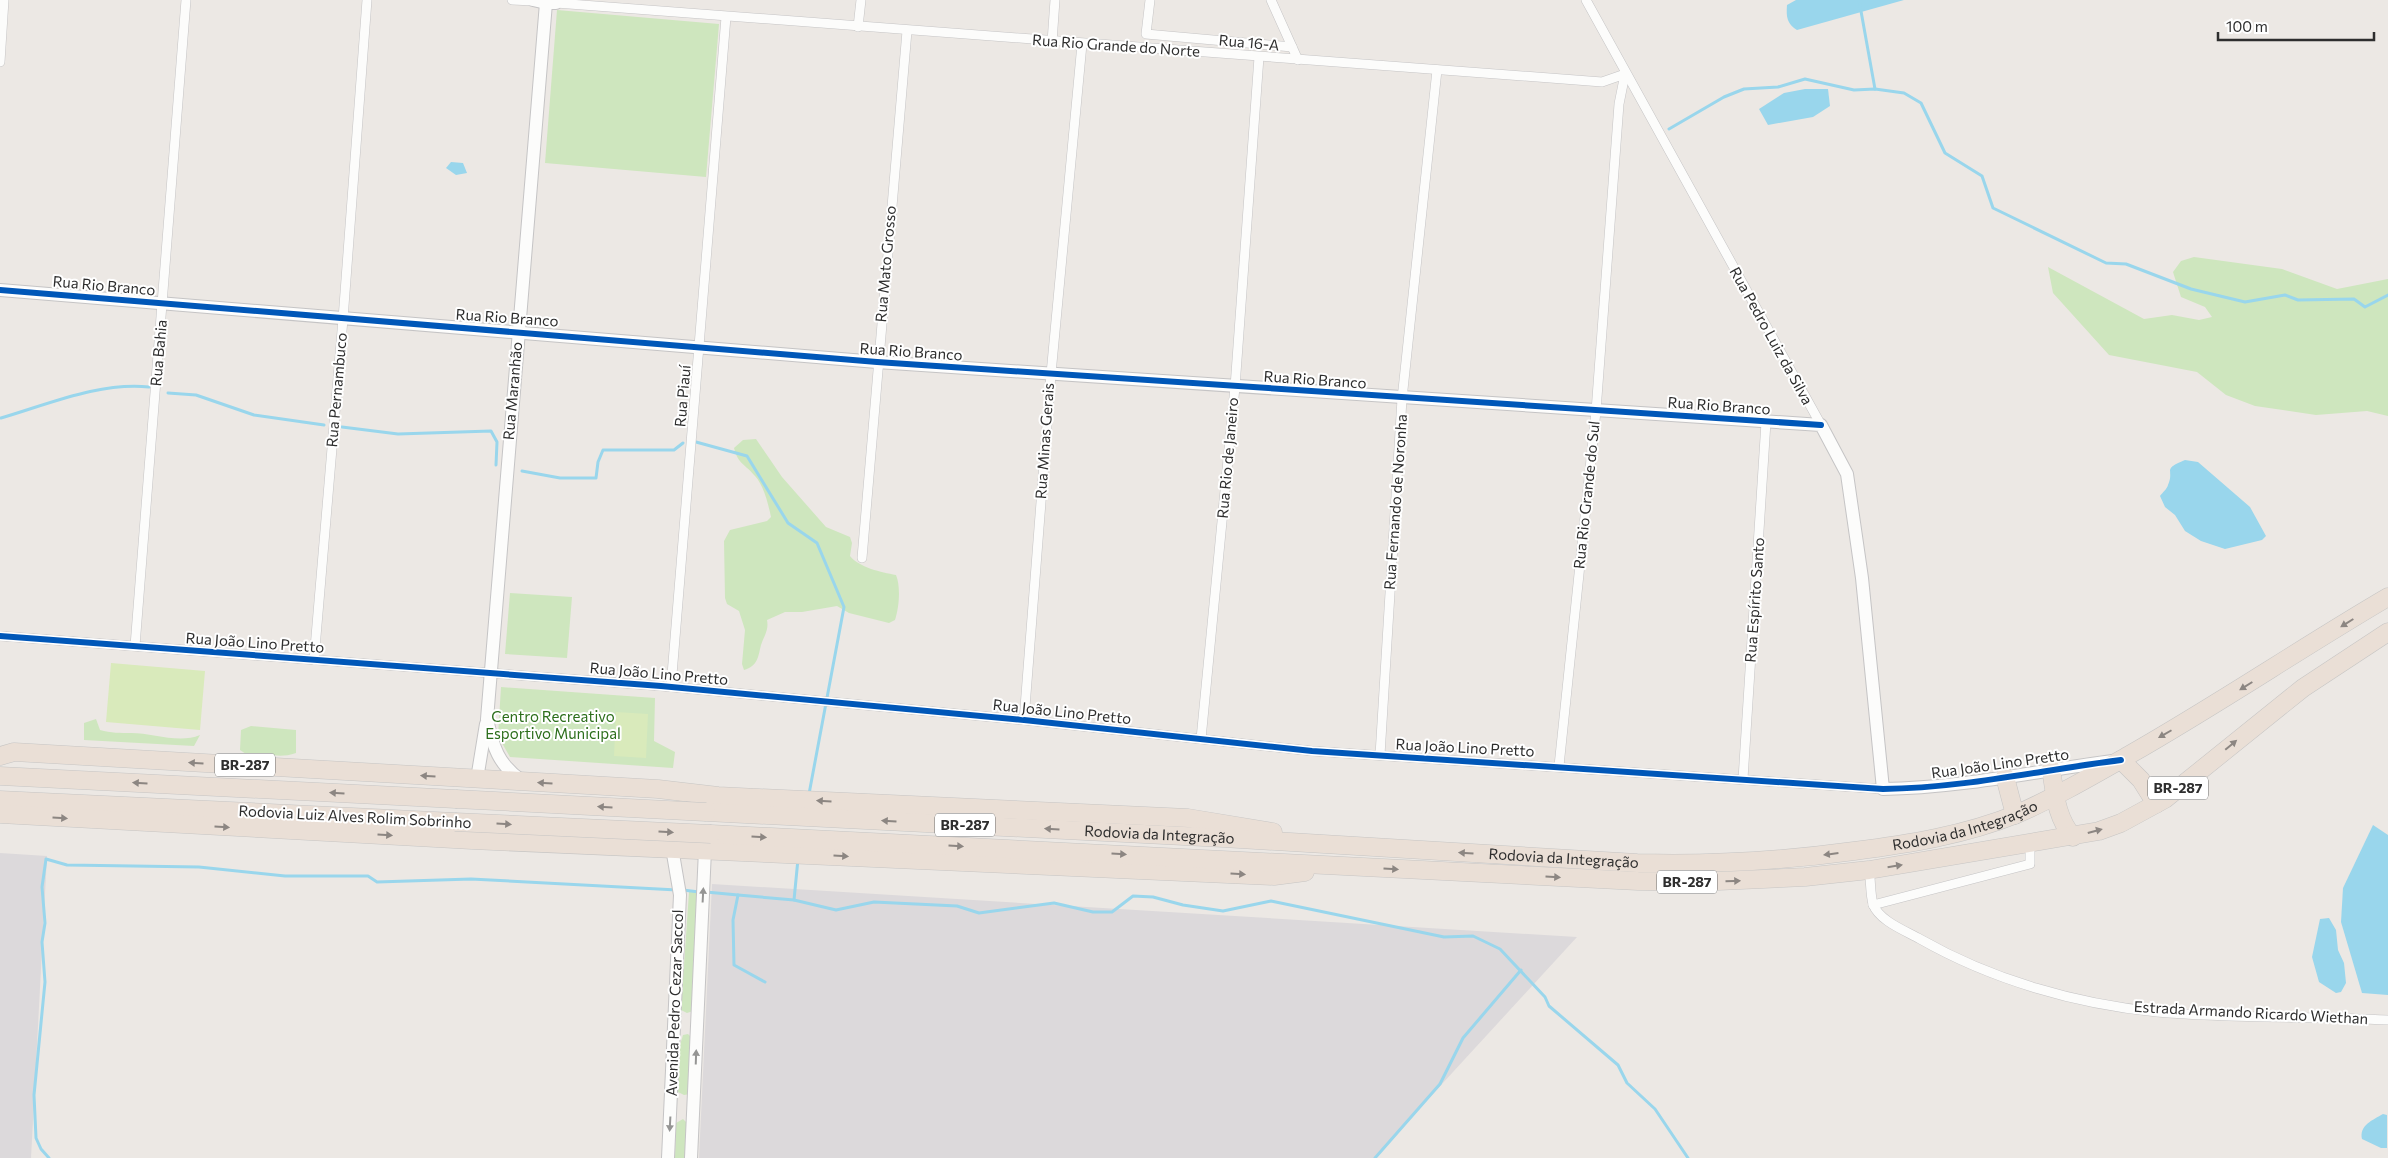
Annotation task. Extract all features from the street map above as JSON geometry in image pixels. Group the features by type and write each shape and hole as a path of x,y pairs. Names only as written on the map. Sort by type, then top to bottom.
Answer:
{"highway":[{"name":"Rodovia da Integração","path":"706,812 1223,838 1637,863 1692,864 1798,859 1896,846 1946,836 2015,814 2055,796 2207,710 2388,597"},
{"name":"Rodovia da Integração","path":"708,842 1342,866 1696,882 1805,877 1869,870 2073,837 2121,823 2156,804 2303,688 2388,632"},
{"name":"BR-287","path":"0,756 14,752 658,789 698,794 1188,818 1247,827 1342,846"},
{"path":"2121,760 2141,780 2156,804"},
{"path":"2051,769 2060,818 2073,837"},
{"name":"Rodovia Luiz Alves Rolim Sobrinho","path":"0,776 706,812"},
{"path":"2005,777 2015,814"},
{"path":"472,840 477,779"},
{"path":"698,794 708,842"},
{"name":"Rodovia Luiz Alves Rolim Sobrinho","path":"0,800 455,822 708,842"},
{"name":"BR-287","path":"0,814 472,840 672,848 708,842"}],"street":[{"path":"0,62 4,0"},
{"name":"Rua Bahia","path":"135,646 186,0"},
{"name":"Rua Pernambuco","path":"314,660 343,319 366,0"},
{"name":"Rua Rio Grande do Norte","path":"512,0 604,4 726,17 1602,82 1625,74"},
{"path":"858,27 860,0"},
{"path":"1052,42 1055,0"},
{"name":"Rua 16-A","path":"1150,0 1146,34 1292,47"},
{"path":"1271,0 1298,60"},
{"name":"Rua Pedro Luiz da Silva","path":"1586,0 1625,74 1847,474 1862,578 1883,789"},
{"name":"Rua Maranhão","path":"522,781 507,770 497,754 488,719 546,1"},
{"name":"Rua Piauí","path":"672,687 726,17"},
{"name":"Rua Mato Grosso","path":"862,558 877,362 907,31"},
{"name":"Rua Minas Gerais","path":"1024,720 1051,374 1082,44"},
{"name":"Rua Rio de Janeiro","path":"1201,739 1235,387 1259,57"},
{"name":"Rua Fernando de Noronha","path":"1380,755 1402,399 1437,70"},
{"name":"Rua Rio Grande do Sul","path":"1559,766 1596,411 1619,104 1625,74"},
{"name":"Rua Rio Branco","path":"0,290 343,319 518,331 877,362 1402,399 1821,425"},
{"name":"Rua Espírito Santo","path":"1743,779 1766,422"},
{"name":"Rua João Lino Pretto","path":"0,636 672,687 1024,720 1312,751 1883,789 1961,785 2051,769 2121,760"},
{"name":"Rua Maranhão","path":"477,779 481,761 483,730 488,719"},
{"name":"Avenida Pedro Cezar Saccol","path":"691,1158 708,842"},
{"path":"1869,870 1873,905 2030,864 2030,844"},
{"name":"Avenida Pedro Cezar Saccol","path":"668,1158 680,895 672,848"},
{"name":"Estrada Armando Ricardo Wiethan","path":"1873,905 1885,919 1931,945 1994,974 2102,1004 2157,1012 2388,1020"}],"shaded area":[{"path":"0,853 47,856 31,1158 0,1158"},
{"path":"712,884 1577,937 1374,1158 699,1158"}],"green space":[{"path":"557,10 719,24 706,177 545,163"},
{"path":"2194,257 2282,269 2337,289 2388,279 2388,416 2367,411 2316,415 2255,406 2226,395 2197,372 2109,355 2053,293 2048,267 2144,319 2172,315 2199,320 2212,317 2205,307 2181,297 2173,272 2181,261"},
{"path":"756,439 782,477 826,527 850,537 852,543 850,556 854,560 871,569 896,575 899,585 899,598 895,620 889,623 849,613 837,606 802,612 785,612 767,620 767,630 757,660 752,666 744,670 742,664 745,630 739,611 727,604 725,598 724,541 730,530 767,521 771,517 761,485 740,461 734,448 743,440"},
{"path":"510,593 572,597 567,658 505,654"},
{"path":"111,663 205,671 200,730 106,722"},
{"name":"Centro Recreativo Esportivo Municipal","path":"501,687 655,698 654,741 675,752 673,768 510,757 498,736"},
{"path":"616,712 648,714 646,758 614,756"},
{"path":"96,719 100,730 108,732 139,733 175,738 200,735 194,746 84,740 84,723"},
{"path":"251,726 296,730 296,753 283,756 246,754 240,750 241,730"},
{"path":"689,892 699,892 693,1011 687,1013 681,1010"},
{"path":"688,1034 692,1038 690,1094 684,1095 678,1092 680,1045 683,1035"},
{"path":"683,1119 688,1124 686,1158 675,1158 676,1123"}],"water":[{"path":"1796,0 1904,0 1797,30 1789,23 1787,13 1787,5"},
{"path":"1805,89 1828,89 1830,106 1813,117 1768,125 1759,109 1784,93"},
{"path":"451,162 463,163 467,173 456,175 446,168"},
{"path":"2185,460 2198,462 2250,507 2266,536 2262,540 2225,549 2201,541 2185,531 2175,515 2165,507 2160,496 2170,480 2171,468"},
{"path":"2373,825 2388,835 2388,995 2362,993 2341,922 2343,888"},
{"path":"2329,918 2336,930 2338,950 2344,963 2346,983 2341,992 2336,993 2319,982 2312,957 2320,919"},
{"path":"2383,1114 2387,1115 2387,1148 2381,1148 2362,1139 2365,1127"}],"waterway":[{"path":"1859,0 1875,89"},
{"path":"1669,129 1724,97 1744,89 1778,87 1805,79 1854,90 1875,89 1904,93 1921,103 1945,153 1982,176 1993,208 2106,263 2126,264 2191,289 2245,302 2285,295 2298,300 2354,299 2365,307 2388,295"},
{"path":"1,418 74,395 93,391 130,386 149,387"},
{"path":"168,393 196,395 254,415 324,425"},
{"path":"342,427 398,434 491,431 497,442 496,465"},
{"path":"696,442 747,456 788,523 817,543 844,607 809,794"},
{"path":"522,471 560,478 596,478 598,462 603,450 674,450 683,443"},
{"path":"49,1158 41,1149 36,1138 34,1095 45,982 42,942 45,923 42,887 46,859 67,865 199,867 285,876 368,876 377,882 471,879 677,890"},
{"path":"794,900 798,859"},
{"path":"683,890 699,892"},
{"path":"706,892 738,895"},
{"path":"765,982 734,965 733,920 738,895 794,900 836,910 874,902 957,906 979,913 1054,903 1093,912 1112,912 1133,896 1153,897 1183,905 1223,911 1271,901 1444,937 1473,936 1500,949 1545,997 1549,1006 1618,1065 1627,1083 1655,1109 1688,1158"},
{"path":"1375,1158 1440,1084 1463,1038 1521,970"}],"cycle path":[{"path":"0,290 877,362 1821,425"},
{"path":"0,636 661,686 1024,720 1312,751 1883,789 1973,782 2121,760"}]}
